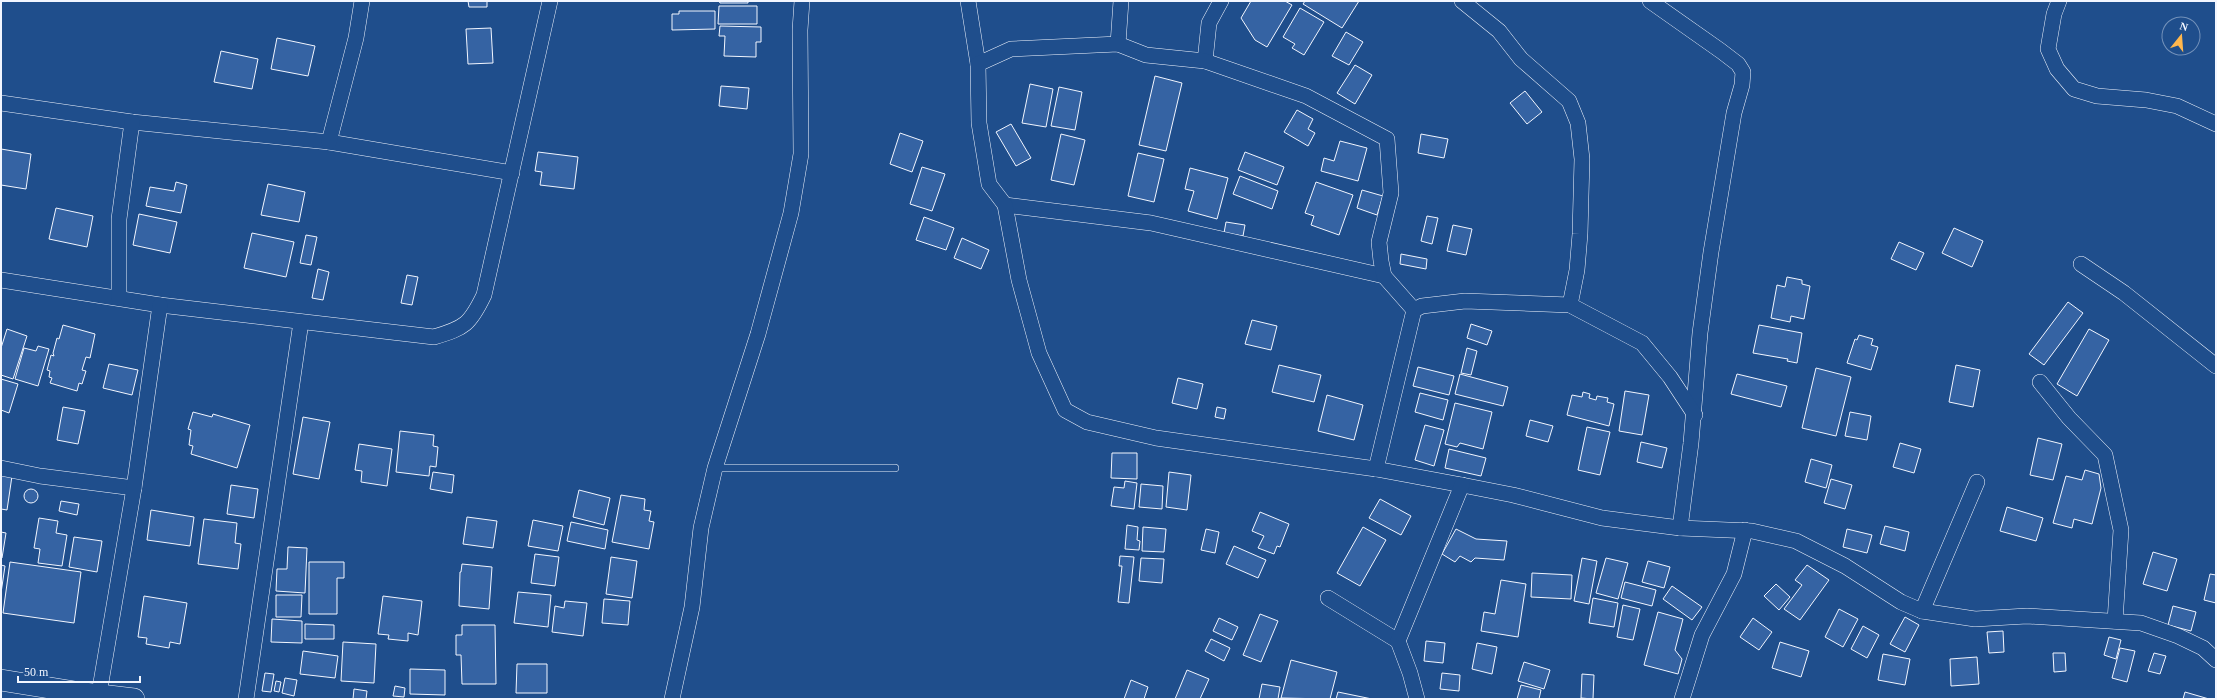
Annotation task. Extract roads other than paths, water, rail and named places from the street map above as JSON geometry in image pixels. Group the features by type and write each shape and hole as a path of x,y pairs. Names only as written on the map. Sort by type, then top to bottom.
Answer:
{"street":[{"path":"329,142 356,38 362,1"},
{"path":"1,280 160,305 301,322 434,336 454,331 473,317 484,295 550,1"},
{"path":"672,699 692,607 701,528 715,468 758,334 791,213 801,154 802,1"},
{"path":"968,1 978,64 979,123 989,184 1005,205 1019,280 1039,353 1066,410 1087,422 1156,438 1376,469 1462,485 1513,495 1602,518 1680,528 1745,530 1796,541 1845,566 1901,602 1922,611 1975,619 2027,616 2141,623 2178,636 2203,648 2216,660"},
{"path":"1118,44 1121,1"},
{"path":"1205,61 1209,23 1221,1"},
{"path":"1462,1 1499,31 1521,59 1569,101 1578,123 1582,159 1580,234 1578,270 1570,305"},
{"path":"1650,1 1721,51 1738,64 1743,72 1742,85 1734,113 1708,274 1700,333 1695,415 1680,528"},
{"path":"2059,1 2054,14 2048,49 2057,69 2074,89 2097,96 2146,100 2177,106 2216,124"},
{"path":"978,64 1011,49 1118,44 1146,55 1205,61 1306,96 1387,139 1391,193 1379,242 1384,276 1414,310"},
{"path":"1,103 132,122 329,142 512,173"},
{"path":"119,298 119,219 132,122"},
{"path":"1005,205 1151,223 1384,276"},
{"path":"2081,264 2124,293 2216,366"},
{"path":"1376,469 1414,310 1422,306 1466,301 1570,305 1642,343 1670,377 1695,415"},
{"path":"99,694 134,488 160,305"},
{"path":"246,699 301,322"},
{"path":"2040,382 2069,418 2106,455 2121,530 2115,621"},
{"path":"1,468 40,476 134,488"},
{"path":"1922,611 1977,482"},
{"path":"1398,641 1462,485"},
{"path":"1682,699 1702,635 1734,574 1745,530"},
{"path":"1328,598 1398,641 1410,673 1417,699"},
{"path":"1,680 75,696 99,694 134,699"}],"lane":[{"path":"715,468 895,468"}]}
